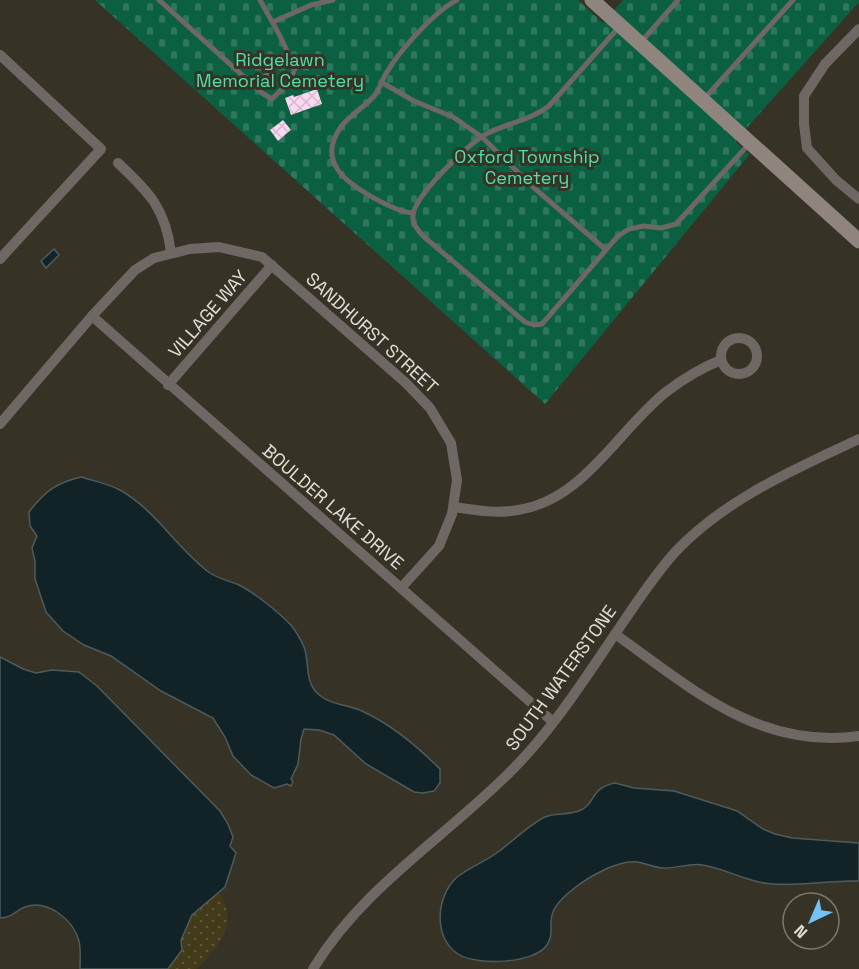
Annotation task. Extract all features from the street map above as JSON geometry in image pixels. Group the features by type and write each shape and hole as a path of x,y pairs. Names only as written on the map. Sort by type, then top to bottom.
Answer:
{"street":[{"path":"592,0 859,241"},
{"path":"859,28 825,64 804,96 807,148 836,180 859,200"},
{"path":"0,55 101,149 0,259"},
{"path":"118,163 147,190 154,201 169,232 171,253"},
{"name":"SANDHURST STREET","path":"0,424 92,316 135,270 154,258 190,249 219,248 243,251 262,257 405,383 430,408 451,443 457,480 454,507 439,546 401,588"},
{"name":"VILLAGE WAY","path":"168,385 272,265"},
{"name":"BOULDER LAKE DRIVE","path":"92,316 553,722"},
{"path":"454,507 488,512 517,511 548,501 563,493 665,393 703,367 721,360"},
{"name":"SOUTH WATERSTONE","path":"313,969 361,906 393,874 514,768 553,722 653,579 676,551 728,506 765,483 859,440"},
{"path":"615,634 696,692 722,708 761,726 810,738 859,736"}],"lane":[{"path":"159,0 255,87 272,99 290,81 294,68 260,0"},
{"path":"273,22 311,5 333,0"},
{"path":"412,213 401,212 354,185 339,172 332,158 333,141 341,126 374,96 387,70 436,13 457,0"},
{"path":"640,43 678,0"},
{"path":"703,100 793,0"},
{"path":"620,25 549,106 536,116 482,137 471,144 442,172 420,199 412,213 413,222 423,236 525,322 534,325 542,324 618,236 629,229 644,226 661,228 676,224 753,145"},
{"path":"255,87 288,52"},
{"path":"381,82 414,101 453,117 482,137 533,187 605,249"}],"sand":[{"path":"218,892 225,903 227,913 227,924 219,943 196,969 168,969 182,950 181,940 192,915"}],"green space":[{"name":"Oxford Township Cemetery","path":"95,0 578,0 603,23 623,0 859,0 859,2 735,141 749,155 545,404"}],"shaded area":[{"path":"54,249 59,255 46,268 41,261"},
{"path":"81,477 120,490 145,508 187,553 210,573 245,588 279,614 292,626 303,644 311,683 318,694 329,701 358,709 374,717 414,745 440,769 440,783 434,791 414,792 366,764 334,735 319,730 304,729 298,764 291,779 293,782 291,786 287,784 274,788 251,775 233,756 213,718 161,691 111,656 84,645 63,631 46,612 35,579 32,548 37,536 30,526 29,512 52,489"},
{"path":"0,657 36,673 52,670 79,672 97,686 220,811 228,824 233,837 230,846 236,853 225,887 192,915 181,940 182,950 168,969 80,969 80,944 76,933 65,918 58,913 50,908 33,905 0,918"},
{"path":"615,783 634,788 674,791 728,808 775,834 792,838 859,843 859,881 773,884 755,881 703,865 663,868 628,862 596,874 566,895 552,915 547,945 530,956 504,961 478,960 466,958 450,947 444,938 440,917 444,896 456,878 493,856 539,820 581,810 589,804 601,788"}],"building":[{"path":"317,89 322,104 291,115 285,98"},
{"path":"283,120 291,130 278,141 270,130"}],"park label":[{"name":"Ridgelawn Memorial Cemetery","path":"280,70"}]}
